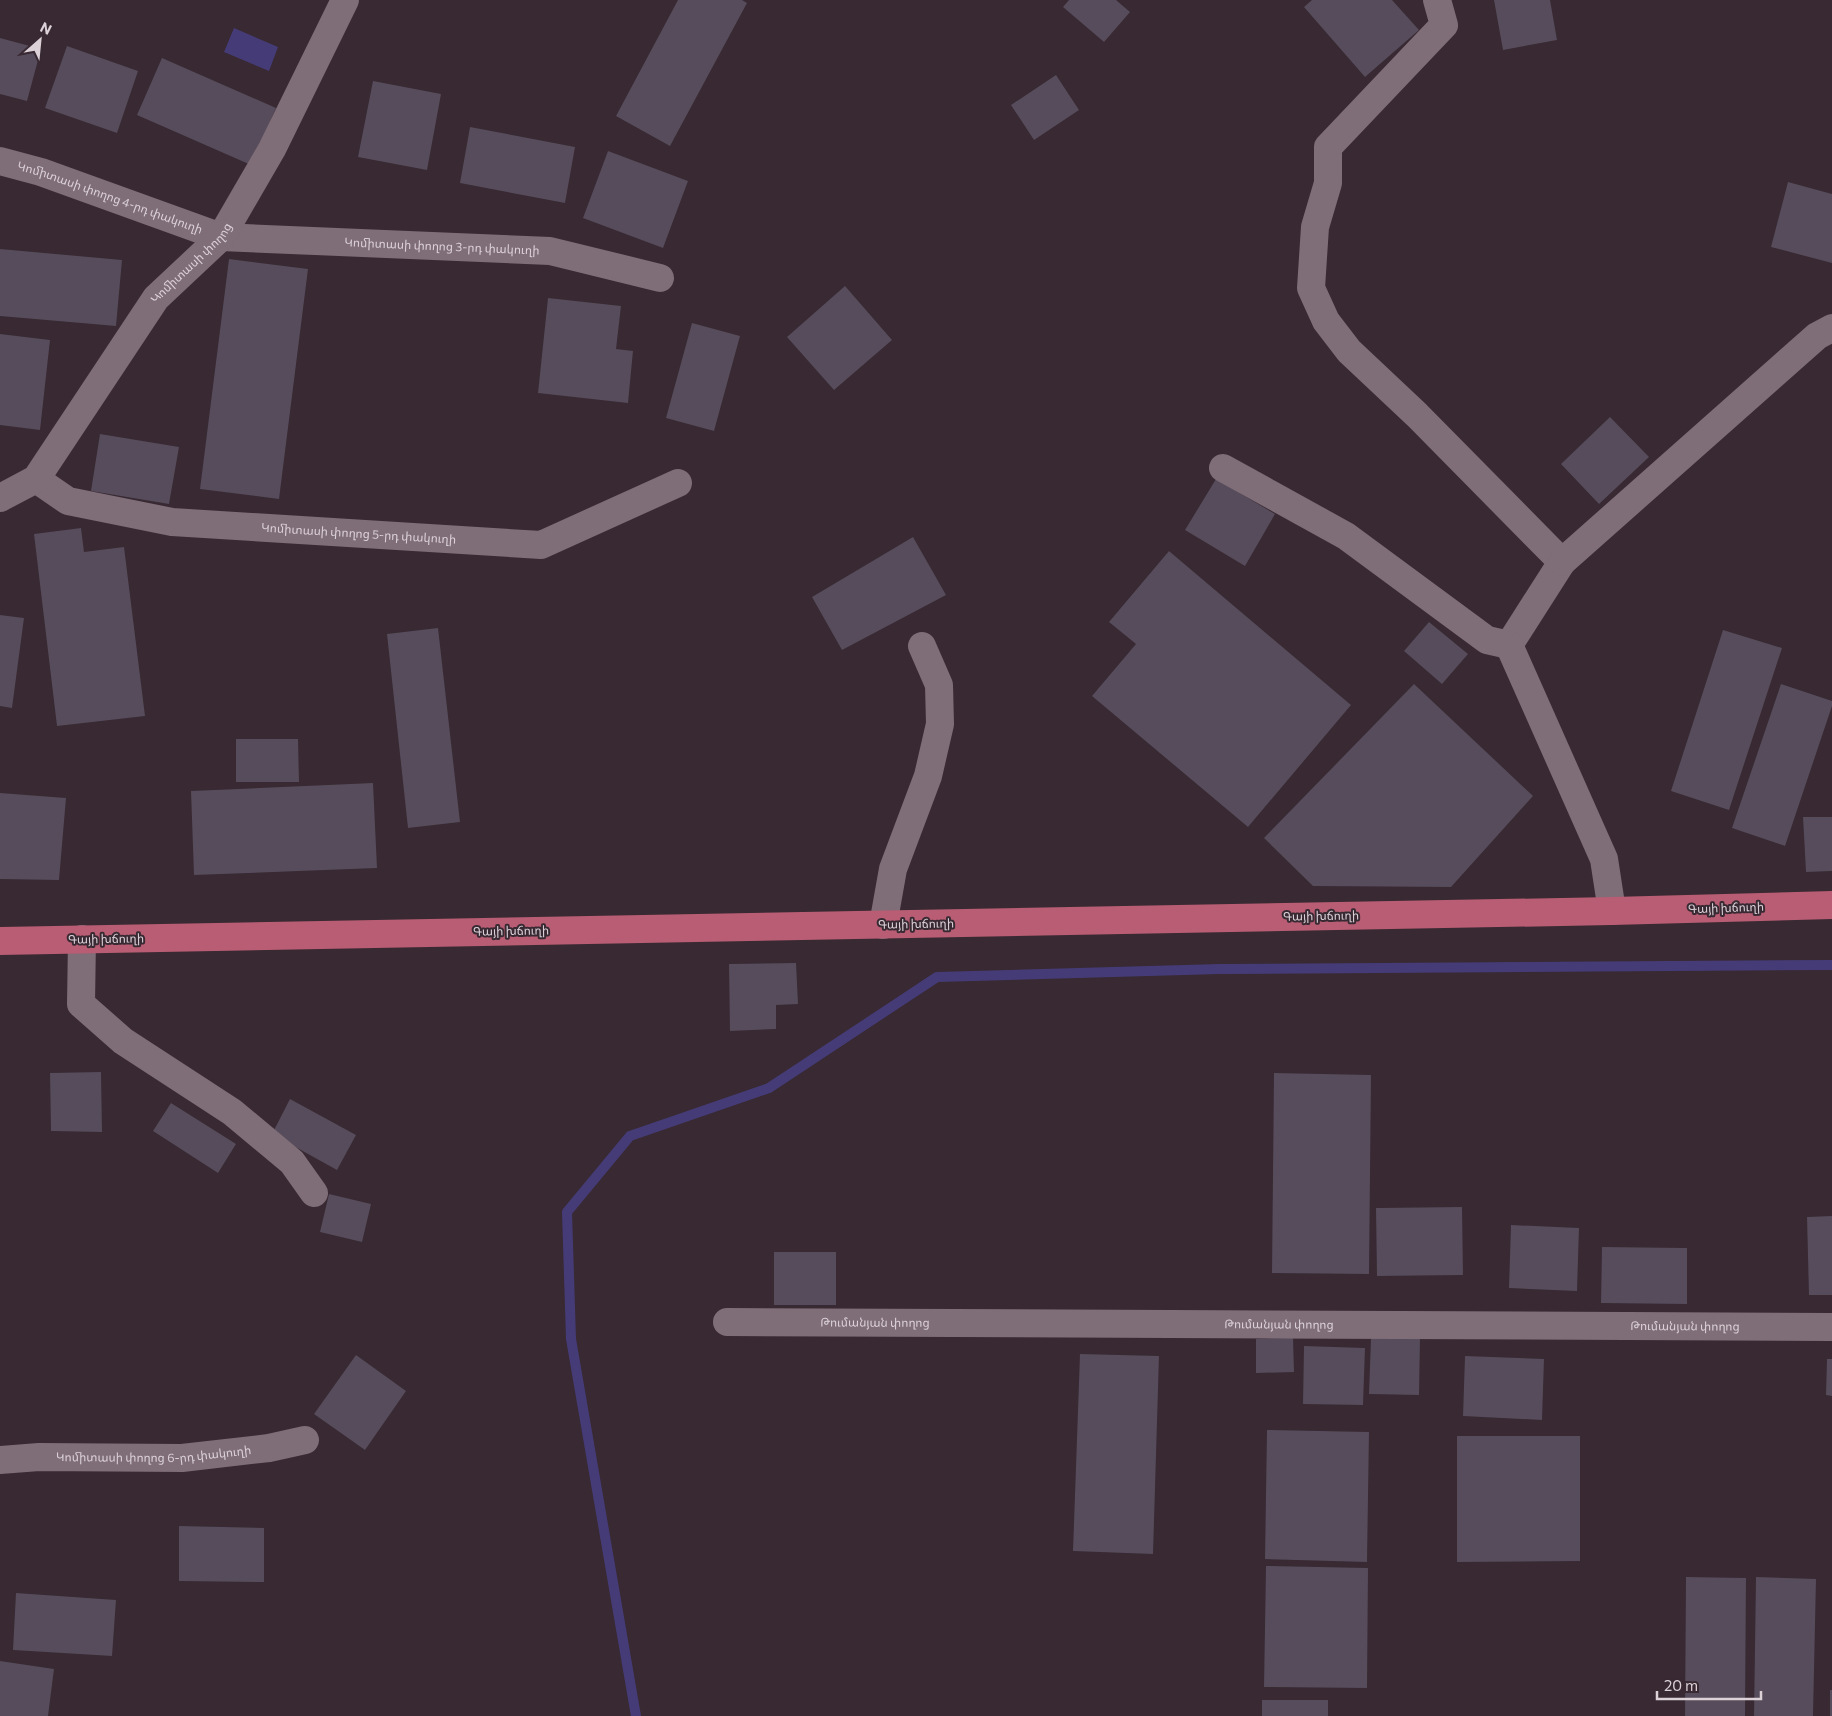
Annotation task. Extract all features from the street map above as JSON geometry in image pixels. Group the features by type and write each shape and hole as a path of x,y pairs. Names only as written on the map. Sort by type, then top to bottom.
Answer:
{"main road":[{"name":"Գայի խճուղի","path":"0,940 883,925 1832,905"}],"street":[{"name":"Կոմիտասի փողոց","path":"36,480 156,298 221,237 272,149 345,0"},
{"path":"1437,0 1444,25 1328,147 1328,183 1315,227 1311,288 1326,321 1349,351 1417,415 1562,562"},
{"name":"Կոմիտասի փողոց 4-րդ փակուղի","path":"0,161 41,172 221,237"},
{"name":"Կոմիտասի փողոց 3-րդ փակուղի","path":"221,237 550,251 660,278"},
{"path":"1509,645 1562,562 1817,336 1832,328"},
{"path":"1223,468 1346,536 1487,640 1509,645"},
{"path":"0,498 36,480"},
{"name":"Կոմիտասի փողոց 5-րդ փակուղի","path":"36,480 68,501 172,522 541,546 678,483"},
{"path":"1509,645 1604,859 1612,911"},
{"path":"883,925 893,869 928,776 940,724 939,685 922,646"},
{"path":"82,939 81,1004 123,1041 232,1112 292,1162 314,1193"},
{"name":"Թումանյան փողոց","path":"726,1322 1832,1327"},
{"name":"Կոմիտասի փողոց 6-րդ փակուղի","path":"0,1460 39,1457 182,1458 269,1448 305,1440"}],"shaded area":[{"path":"234,28 278,47 269,71 224,52"}],"building":[{"path":"678,0 742,0 747,3 670,146 616,116"},
{"path":"1069,0 1116,0 1130,12 1104,42 1063,7"},
{"path":"1312,0 1392,0 1419,30 1365,77 1304,7"},
{"path":"1494,0 1550,0 1557,40 1503,50"},
{"path":"0,38 41,49 27,101 0,94"},
{"path":"67,46 138,71 117,133 45,108"},
{"path":"162,58 276,108 251,165 137,115"},
{"path":"1056,75 1079,110 1034,140 1011,105"},
{"path":"373,81 441,94 427,170 358,157"},
{"path":"470,127 575,147 565,203 460,183"},
{"path":"608,151 688,181 663,248 583,218"},
{"path":"1788,182 1832,194 1832,263 1771,247"},
{"path":"0,249 122,260 116,326 0,316"},
{"path":"229,259 308,269 279,499 200,489"},
{"path":"845,286 892,340 834,390 787,337"},
{"path":"548,298 621,306 616,349 633,351 628,403 538,393"},
{"path":"692,323 740,336 714,431 666,418"},
{"path":"0,334 50,340 40,430 0,425"},
{"path":"1610,417 1649,457 1599,504 1561,464"},
{"path":"100,434 179,447 169,504 91,491"},
{"path":"1216,479 1275,514 1245,566 1185,530"},
{"path":"81,528 84,552 124,547 145,716 57,726 34,534"},
{"path":"913,537 946,595 842,650 812,597"},
{"path":"1169,551 1351,705 1248,827 1092,696 1136,644 1109,622"},
{"path":"0,615 24,618 12,708 0,706"},
{"path":"1429,622 1468,654 1442,684 1404,651"},
{"path":"438,628 460,822 408,828 387,634"},
{"path":"1723,630 1782,648 1729,810 1671,791"},
{"path":"1414,684 1533,796 1451,887 1313,886 1264,838"},
{"path":"1781,684 1832,701 1832,706 1785,846 1732,828"},
{"path":"236,739 298,739 299,782 236,782"},
{"path":"373,783 377,868 194,875 191,791"},
{"path":"0,793 66,798 59,880 0,879"},
{"path":"1803,817 1832,817 1832,871 1806,872"},
{"path":"796,963 798,1004 776,1005 776,1029 730,1031 729,964"},
{"path":"101,1072 102,1132 51,1131 50,1073"},
{"path":"1274,1073 1371,1075 1369,1274 1272,1273"},
{"path":"290,1099 356,1135 337,1170 272,1134"},
{"path":"171,1103 236,1144 218,1173 153,1131"},
{"path":"329,1194 371,1204 362,1242 320,1232"},
{"path":"1462,1207 1463,1275 1377,1276 1376,1208"},
{"path":"1832,1216 1832,1295 1809,1295 1807,1217"},
{"path":"1511,1225 1579,1228 1577,1291 1509,1288"},
{"path":"1602,1247 1687,1248 1687,1304 1601,1303"},
{"path":"774,1252 836,1252 836,1305 774,1305"},
{"path":"1293,1338 1294,1372 1256,1373 1256,1339"},
{"path":"1371,1338 1420,1339 1419,1395 1369,1394"},
{"path":"1304,1346 1365,1348 1363,1405 1303,1404"},
{"path":"1080,1354 1159,1356 1153,1554 1073,1551"},
{"path":"356,1355 406,1391 365,1450 314,1414"},
{"path":"1465,1356 1544,1359 1542,1420 1463,1416"},
{"path":"1827,1359 1832,1359 1832,1396 1826,1395"},
{"path":"1267,1430 1369,1432 1367,1562 1265,1559"},
{"path":"1457,1436 1580,1436 1580,1561 1457,1562"},
{"path":"179,1526 264,1528 264,1582 179,1581"},
{"path":"1266,1566 1368,1568 1367,1688 1264,1687"},
{"path":"1686,1577 1746,1578 1745,1716 1685,1716"},
{"path":"1756,1577 1816,1579 1813,1716 1754,1716"},
{"path":"16,1593 116,1600 112,1656 13,1650"},
{"path":"0,1661 54,1669 48,1716 0,1716"},
{"path":"1830,1690 1832,1690 1832,1716 1830,1716"},
{"path":"1262,1700 1328,1700 1328,1716 1262,1716"}],"waterway":[{"path":"636,1716 571,1339 567,1212 630,1136 769,1088 937,977 1220,969 1832,965"}]}
